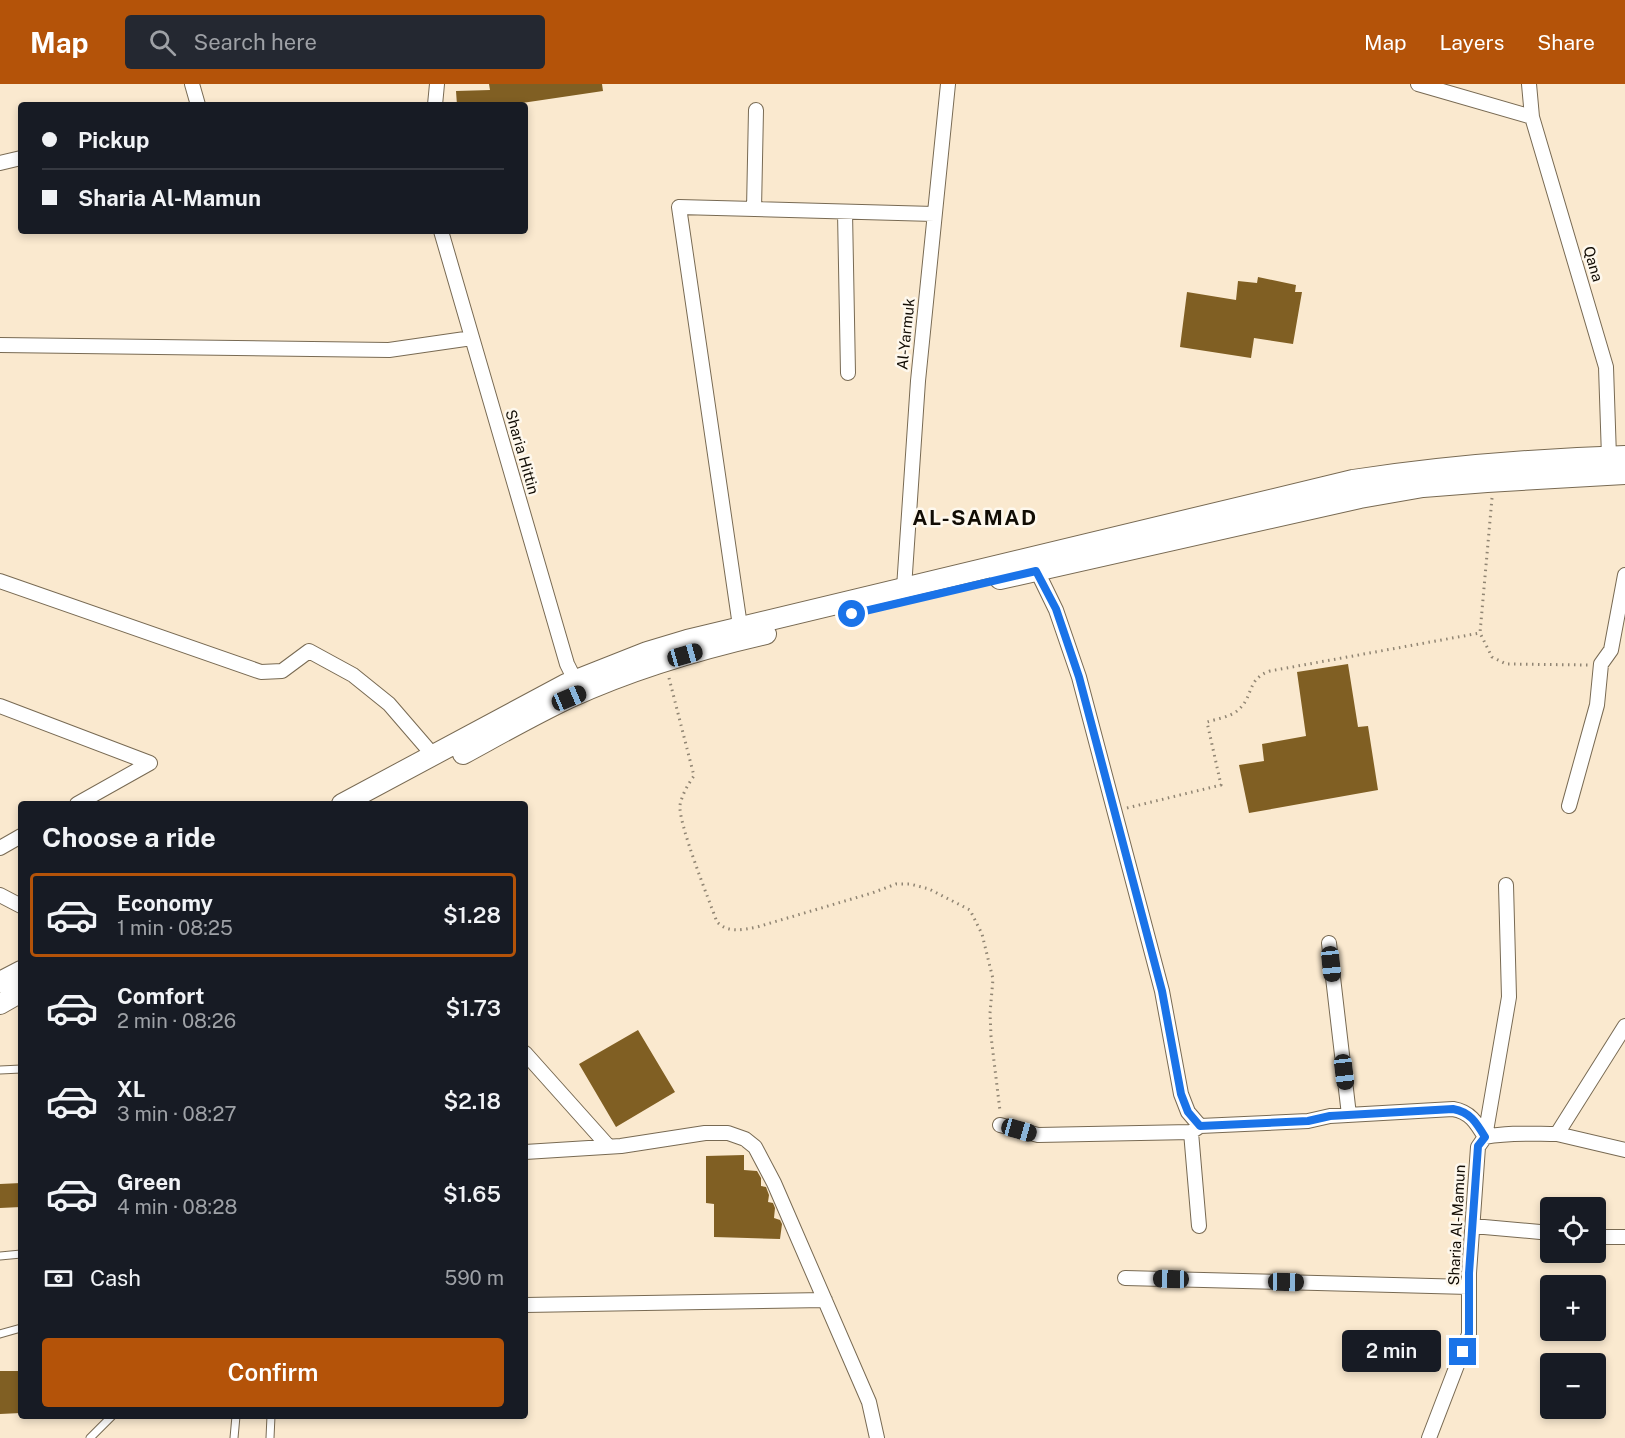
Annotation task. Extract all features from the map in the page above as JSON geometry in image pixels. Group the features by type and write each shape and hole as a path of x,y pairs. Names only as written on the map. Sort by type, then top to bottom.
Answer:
{"main road":[{"path":"348,801 575,680 646,652 740,626 1353,480 1503,461 1617,457"},
{"path":"374,801 569,698 605,682 664,661 738,640 1360,498 1423,487 1625,474"},
{"path":"0,982 18,972"},
{"path":"0,1004 18,994"}],"street":[{"path":"192,84 197,102"},
{"path":"435,102 436,84"},
{"name":"Al-Yarmuk","path":"904,588 918,381 948,84"},
{"path":"1418,84 1532,117"},
{"name":"Qana","path":"1529,84 1532,117 1606,367 1617,457"},
{"path":"754,209 756,110"},
{"path":"0,163 18,159"},
{"path":"740,626 679,207 934,214"},
{"path":"845,212 848,373"},
{"name":"Sharia Hittin","path":"442,234 567,664 575,680"},
{"path":"0,345 389,350 472,338"},
{"path":"1036,571 1056,609 1079,677 1162,991 1181,1094 1195,1129 1199,1226"},
{"path":"1569,806 1597,705 1601,664 1611,650 1625,575"},
{"path":"0,581 261,672 282,671 289,668 309,651 353,675 389,704 433,755"},
{"path":"0,706 150,763 82,801"},
{"path":"0,848 18,838"},
{"name":"Sharia Al-Mamun","path":"1429,1438 1469,1334 1469,1287 1478,1146 1485,1137 1509,997 1506,885"},
{"path":"0,895 18,904"},
{"path":"1329,943 1349,1115"},
{"path":"1557,1134 1625,1026"},
{"path":"528,1056 609,1147"},
{"path":"1000,1125 1038,1135 1195,1129 1308,1121 1330,1116 1453,1109 1464,1111 1475,1120 1485,1137 1516,1133 1557,1134 1625,1150"},
{"path":"528,1152 609,1147 705,1134 728,1133 745,1138 755,1147 774,1183 869,1402 877,1438"},
{"path":"1473,1226 1540,1232"},
{"path":"1606,1237 1625,1237"},
{"path":"1125,1278 1469,1287"},
{"path":"528,1305 825,1300"}],"lane":[{"path":"0,1070 18,1069"},
{"path":"0,1256 18,1254"},
{"path":"0,1334 18,1329"},
{"path":"90,1438 109,1419"},
{"path":"234,1438 236,1419"},
{"path":"270,1438 271,1419"}],"path":[{"path":"1494,481 1480,633 1492,657 1506,664 1601,664"},
{"path":"1114,811 1221,785 1207,722 1236,713 1244,704 1259,675 1270,671 1480,633"},
{"path":"664,661 694,776 680,806 684,826 717,922 724,928 738,930 757,927 896,884 910,884 929,889 970,910 982,934 993,979 990,1013 991,1036 1000,1107 1000,1125"}],"building":[{"path":"489,84 602,84 603,91 528,102 457,102 456,91 490,90"},
{"path":"1258,277 1296,285 1295,292 1302,292 1293,344 1254,338 1251,358 1180,347 1187,292 1236,300 1238,281 1257,283"},
{"path":"1348,664 1358,727 1368,726 1378,790 1249,813 1239,765 1264,761 1262,744 1306,736 1297,672"},
{"path":"638,1030 675,1092 616,1127 579,1064"},
{"path":"744,1155 744,1170 757,1171 761,1178 761,1186 766,1187 769,1195 768,1202 773,1203 775,1208 774,1218 780,1220 782,1224 780,1239 714,1237 714,1204 706,1203 706,1156"},
{"path":"18,1183 18,1207 0,1208 0,1184"},
{"path":"0,1371 18,1371 18,1413 0,1414"}],"district":[{"name":"AL-SAMAD","path":"975,518"}],"route":[{"path":"852,614 1036,571 1056,609 1079,677 1162,991 1181,1094 1188,1112 1200,1126 1308,1121 1330,1116 1453,1109 1464,1111 1475,1120 1485,1137 1478,1146 1469,1273 1469,1334 1463,1352"}]}
